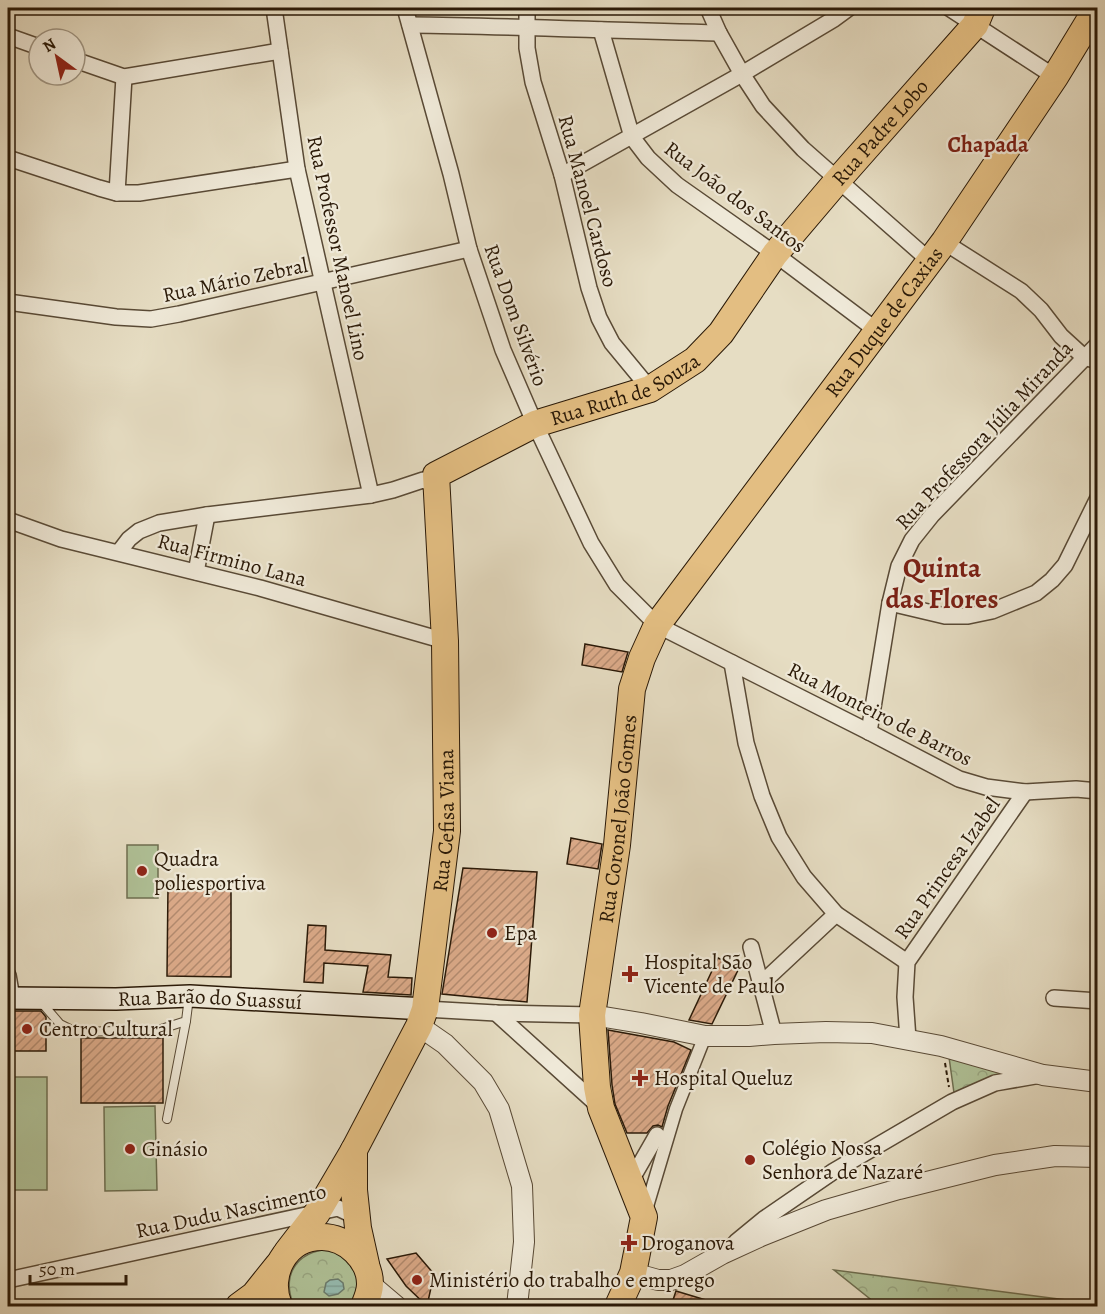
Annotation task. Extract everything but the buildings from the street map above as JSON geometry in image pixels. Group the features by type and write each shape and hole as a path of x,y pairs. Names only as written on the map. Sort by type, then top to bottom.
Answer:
{"highway":[{"name":"Rua Duque de Caxias","path":"657,625 937,251 1096,14"},
{"name":"Rua Padre Lobo","path":"775,254 978,16"},
{"name":"Rua Ruth de Souza","path":"436,480 535,424 650,389 695,360 721,333 775,254"},
{"name":"Rua Cefisa Viana","path":"239,1306 254,1295 316,1213 354,1150 420,1015 447,831 445,641 436,480"},
{"name":"Rua Coronel João Gomes","path":"644,1217 601,1108 597,1087 592,1015 617,845 632,689 642,658 657,625"},
{"name":"Rua Cefisa Viana","path":"354,1150 354,1190 367,1286"},
{"path":"618,1306 633,1273 644,1217"},
{"path":"279,1306 274,1292 274,1278 282,1258 303,1241 322,1237 341,1240 357,1251 367,1286"}],"main road":[{"name":"Rua Barão do Suassuí","path":"10,998 116,999 190,996 420,1015"}],"street":[{"name":"Rua Professor Manoel Lino","path":"274,8 297,169 371,495"},
{"name":"Rua Dom Silvério","path":"405,8 451,174 469,249 503,350 591,543 617,585 657,625"},
{"name":"Rua Manoel Cardoso","path":"527,8 527,48 533,82 562,176 589,288 599,318 612,343 650,389"},
{"path":"708,8 742,75 762,106 837,181 937,251 1021,291 1041,310 1061,336 1091,359"},
{"path":"562,176 742,75 834,20 849,8"},
{"path":"949,8 978,16 1055,78"},
{"path":"410,25 526,26 719,33"},
{"name":"Rua João dos Santos","path":"601,30 632,137 648,158 677,185 775,254 876,330"},
{"path":"8,36 27,43"},
{"path":"87,64 124,77 280,51"},
{"path":"117,193 124,77"},
{"path":"8,158 117,193 139,193 297,169"},
{"name":"Rua Mário Zebral","path":"8,302 116,317 151,319 469,249"},
{"name":"Rua Professora Júlia Miranda","path":"869,732 890,603 899,566 912,540 932,516 1091,359 1098,344"},
{"name":"Rua Ruth de Souza","path":"119,552 139,531 159,523 371,495 423,480 436,480"},
{"path":"890,603 945,616 968,616 992,611 1036,593 1065,565 1098,498"},
{"path":"196,572 207,515"},
{"name":"Rua Firmino Lana","path":"8,520 61,539 260,588 445,641"},
{"name":"Rua Monteiro de Barros","path":"657,625 959,779 986,787 1025,792 1076,789 1098,791"},
{"path":"732,663 746,743 762,796 779,837 804,878 836,914 907,962"},
{"name":"Rua Princesa Izabel","path":"908,1039 905,997 907,962 1025,792"},
{"path":"760,984 836,914"},
{"path":"751,947 774,1034"},
{"path":"8,975 10,998"},
{"path":"1054,998 1098,1001"},
{"path":"496,1012 601,1108"},
{"name":"Rua Barão do Suassuí","path":"420,1015 496,1012 592,1015"},
{"path":"420,1015 483,1082 500,1109 522,1186 524,1242 517,1306"},
{"path":"592,1015 705,1036 826,1032 872,1033 941,1046 1043,1075 1098,1082"},
{"path":"644,1217 676,1109 705,1036"},
{"path":"993,1060 995,1083"},
{"path":"722,1254 764,1220 834,1171 952,1102 995,1083 1043,1075"},
{"path":"630,1182 657,1135"},
{"path":"633,1273 658,1280 671,1280 761,1236 826,1210 995,1165 1055,1156 1098,1157"},
{"name":"Rua Dudu Nascimento","path":"8,1280 338,1208 357,1217"},
{"path":"367,1286 396,1306"}],"lane":[{"path":"167,1119 190,996"},
{"path":"38,998 60,1024 76,1032 158,1030 186,1021"}],"path":[{"path":"941,1046 952,1102"}],"green space":[{"name":"Quadra poliesportiva","path":"127,845 158,845 158,898 127,898"},
{"path":"948,1050 1021,1070 955,1100"},
{"path":"8,1077 47,1077 47,1190 8,1190"},
{"name":"Ginásio","path":"155,1106 157,1190 105,1191 104,1107"},
{"path":"329,1249 342,1252 361,1272 358,1306 294,1306 289,1284 294,1267 308,1255"},
{"path":"834,1270 1097,1304 1097,1306 879,1306"}],"water":[{"path":"338,1279 343,1283 344,1289 338,1294 329,1296 324,1292 326,1283"}],"place":[{"name":"Quadra poliesportiva","path":"142,871"},
{"name":"Epa","path":"492,933"},
{"name":"Hospital São Vicente de Paulo","path":"630,974"},
{"name":"Centro Cultural","path":"27,1029"},
{"name":"Hospital Queluz","path":"640,1078"},
{"name":"Ginásio","path":"130,1149"},
{"name":"Colégio Nossa Senhora de Nazaré","path":"750,1160"},
{"name":"Droganova","path":"629,1243"},
{"name":"Ministério do trabalho e emprego","path":"417,1280"}],"district":[{"name":"Chapada","path":"988,145"},
{"name":"Quinta das Flores","path":"942,584"}]}
